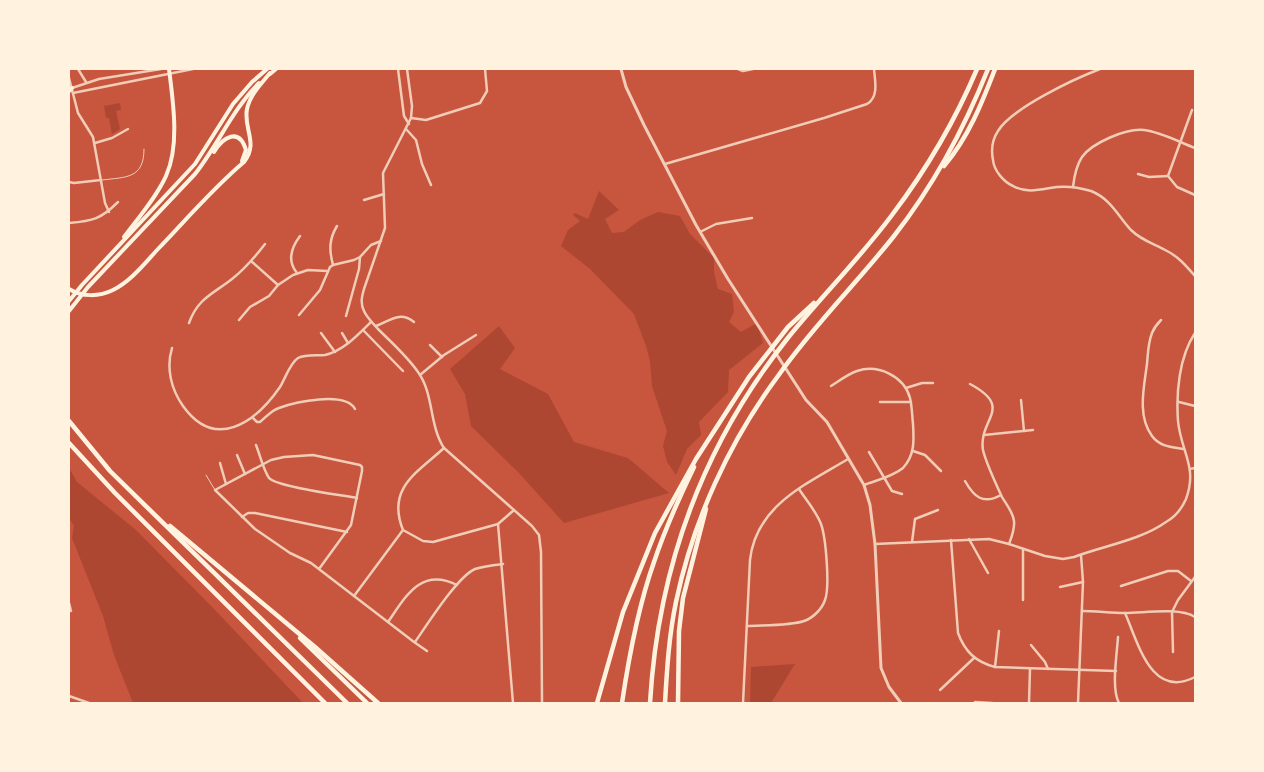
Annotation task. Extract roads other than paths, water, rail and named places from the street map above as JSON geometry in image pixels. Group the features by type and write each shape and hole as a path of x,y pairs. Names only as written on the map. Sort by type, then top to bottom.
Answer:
{"highway":[{"path":"650,703 657,633 667,582 681,534 697,490 726,430 754,383 787,338 891,217 919,178 941,142 977,69"},
{"path":"938,172 973,106 988,69"},
{"path":"665,703 676,602 690,548 707,502 734,445 776,377 798,348 893,237 938,172 963,140 996,69"},
{"path":"597,703 623,612 655,533 708,439 749,377 788,327 830,288"},
{"path":"69,421 96,456 347,703"},
{"path":"622,703 634,635 653,564 678,502 708,439"},
{"path":"69,443 97,474 325,703"},
{"path":"678,703 679,631 683,598 704,521 707,502"},
{"path":"143,503 378,703"},
{"path":"276,615 367,703"},
{"path":"285,664 321,703"}],"main road":[{"path":"115,249 166,175 170,163 174,140 169,69"},
{"path":"69,301 195,164 233,104 252,82 267,69"},
{"path":"199,168 241,104 276,69"},
{"path":"69,289 85,295 100,295 121,286 138,271 244,162 250,151 251,136 246,118 248,104 270,73"},
{"path":"69,311 88,287 205,163 222,140 231,137 241,140 246,150 244,158 238,167"}],"street":[{"path":"78,69 86,82"},
{"path":"71,91 86,82 161,69"},
{"path":"71,91 193,69"},
{"path":"398,69 404,116 409,124"},
{"path":"407,69 412,118 384,173 385,220 381,241 361,298 364,312 371,322 412,364 420,375 428,394 438,436 444,448 535,528 541,541 542,703"},
{"path":"412,118 426,120 480,103 487,91 485,69"},
{"path":"621,69 630,94 700,232 806,400 827,422 864,485 870,505 875,544 881,668 889,687 902,703"},
{"path":"738,69 743,72 753,69"},
{"path":"665,164 867,104 874,95 874,69"},
{"path":"1098,69 1057,88 1028,105 999,128 992,144 993,164 998,174 1012,186 1029,191 1073,187 1091,191 1102,197 1114,208 1133,232 1152,245 1180,259 1195,276"},
{"path":"144,72 145,79"},
{"path":"69,78 78,113 89,129 94,143 108,212"},
{"path":"1168,176 1192,110"},
{"path":"94,143 112,138 128,129"},
{"path":"406,129 416,140 422,164 431,185"},
{"path":"1073,187 1079,162 1083,156 1109,138 1122,132 1133,130 1149,131 1195,148"},
{"path":"1138,174 1149,177 1168,176"},
{"path":"1168,176 1177,186 1195,195"},
{"path":"69,182 101,180"},
{"path":"364,200 384,194"},
{"path":"69,223 92,221 108,212 118,202"},
{"path":"700,232 716,224 752,218"},
{"path":"333,265 330,241 337,226"},
{"path":"297,273 293,268 291,260 296,242 300,236"},
{"path":"299,315 320,290 327,271 333,265 360,257 371,244 381,241"},
{"path":"189,323 195,309 202,301 232,279 252,261 265,244"},
{"path":"346,316 359,269 360,257"},
{"path":"252,261 278,285"},
{"path":"239,320 246,310 269,296 278,285 297,273 308,270 327,271"},
{"path":"376,326 401,316 407,317 414,322"},
{"path":"1161,320 1152,331 1148,346 1143,398 1144,418 1149,430 1159,443 1168,447 1184,448"},
{"path":"172,348 169,361 172,384 179,401 194,420 208,428 219,430 233,427 252,418 277,390 292,365 298,359 335,352 371,322"},
{"path":"363,330 403,371"},
{"path":"321,333 335,352"},
{"path":"342,333 348,343"},
{"path":"875,544 989,539 1054,558 1063,558 1154,530 1168,521 1184,503 1190,487 1190,469 1178,422 1183,359 1190,340 1195,333"},
{"path":"420,375 442,357 476,335"},
{"path":"430,345 442,357"},
{"path":"831,386 857,371 877,369 897,378 906,388 911,402 914,445 907,462 896,473 864,485"},
{"path":"906,388 933,383"},
{"path":"970,384 987,394 993,406 991,418 984,435 983,450 1014,522 1009,544"},
{"path":"252,418 258,422 279,408 333,399 345,401 355,409"},
{"path":"1021,400 1024,431"},
{"path":"880,402 911,402"},
{"path":"1179,402 1195,406"},
{"path":"984,435 1033,430"},
{"path":"256,445 270,478 276,482 357,498"},
{"path":"444,448 412,475 404,486 399,509 403,530 418,539 433,542 498,524 514,510"},
{"path":"913,451 925,454 941,471"},
{"path":"869,452 892,491 902,494"},
{"path":"319,569 347,532 352,522 362,467 357,464 309,454 278,458 215,490 241,517 285,551 311,563 427,651"},
{"path":"237,455 245,474"},
{"path":"743,703 750,560 753,544 759,529 775,506 848,459"},
{"path":"220,463 226,484"},
{"path":"1190,469 1195,468"},
{"path":"965,481 972,493 980,499 993,499 1001,495"},
{"path":"747,626 804,622 816,614 826,600 827,578 822,526 799,489"},
{"path":"912,542 915,519 938,510"},
{"path":"241,517 248,513 255,513 347,532"},
{"path":"498,524 503,564 513,703"},
{"path":"354,596 403,530"},
{"path":"969,539 988,573"},
{"path":"951,540 958,633 962,644 974,658 984,664 995,667 1116,671"},
{"path":"1023,549 1023,600"},
{"path":"1078,703 1083,582 1081,554"},
{"path":"414,642 457,585 469,573 477,568 503,564"},
{"path":"1121,586 1168,571 1178,571 1192,582"},
{"path":"1173,652 1172,612 1178,600 1195,577"},
{"path":"388,622 417,585 434,579 443,579 457,585"},
{"path":"1060,587 1083,582"},
{"path":"69,603 71,610"},
{"path":"1082,610 1124,613 1172,612 1184,613 1195,617"},
{"path":"1124,613 1145,661 1156,674 1176,682 1195,677"},
{"path":"995,667 999,631"},
{"path":"1118,637 1116,694 1120,703"},
{"path":"1031,645 1045,662 1048,669"},
{"path":"940,690 974,658"},
{"path":"1029,703 1030,669"},
{"path":"69,696 89,703"},
{"path":"975,702 992,703"}],"lane":[{"path":"101,180 130,176 137,172 143,164 144,148"},
{"path":"206,475 215,490"}]}
